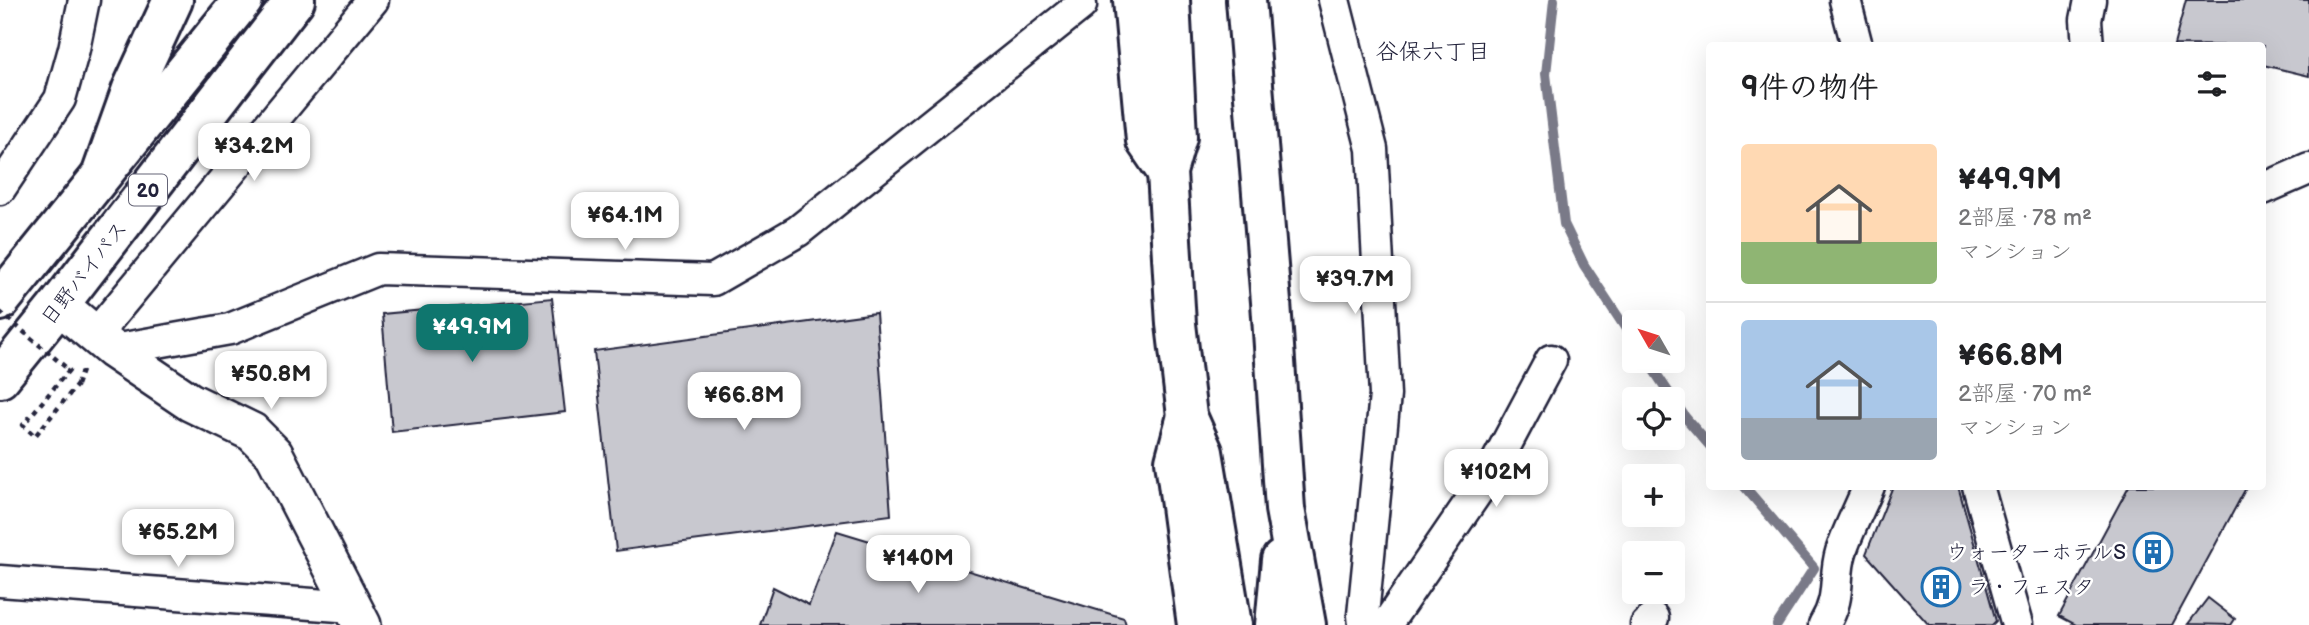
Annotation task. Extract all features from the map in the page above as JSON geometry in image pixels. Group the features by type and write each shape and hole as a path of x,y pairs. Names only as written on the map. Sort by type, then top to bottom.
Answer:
{"highway":[{"path":"102,173 132,89 173,0"},
{"name":"20","path":"0,301 243,0"},
{"name":"日野バイパス","path":"0,378 59,306 295,0"},
{"path":"1133,0 1146,141 1167,172"},
{"path":"1170,0 1177,137 1167,172 1176,324 1187,416 1203,452 1232,625"},
{"path":"1246,0 1285,509 1306,625"},
{"path":"1187,416 1175,461 1197,625"},
{"path":"1275,625 1285,509"}],"street":[{"path":"0,188 60,99 84,0"},
{"path":"105,342 373,0"},
{"path":"105,342 230,329 378,269 713,280 798,231 1081,5 1080,0"},
{"path":"1334,0 1372,149 1385,395 1364,625"},
{"path":"1845,0 1856,42"},
{"path":"2088,42 2086,20 2090,0"},
{"path":"2266,188 2309,169"},
{"path":"59,306 190,402 252,432 274,454 358,616"},
{"path":"1386,625 1494,467 1551,360"},
{"path":"1824,625 1832,613 1838,589 1840,554 1867,490"},
{"path":"1979,490 2017,625"},
{"path":"0,581 358,616"}],"path":[{"path":"0,312 69,370 23,425 35,436 77,384"}],"building":[{"path":"2186,0 2309,0 2309,76 2266,66 2266,42 2175,42"},
{"path":"552,298 565,412 392,432 382,314"},
{"path":"876,313 891,515 616,551 594,351"},
{"name":"ラ・フェスタ","path":"1891,490 1959,490 1996,621 1992,625 1929,625 1866,554"},
{"name":"ウォーターホテルS","path":"2127,490 2245,490 2172,625 2076,625 2059,616"},
{"path":"837,531 1124,618 1126,625 760,625 773,587 809,605"},
{"path":"2208,598 2235,619 2231,625 2188,624"}],"waterway":[{"path":"1554,0 1546,74 1564,224 1584,265 1622,323"},
{"path":"1656,373 1685,417 1706,441"},
{"path":"1747,490 1814,568 1777,625"}],"place":[{"name":"ウォーターホテルS","path":"2153,552"},
{"name":"ラ・フェスタ","path":"1941,587"}],"district":[{"name":"谷保六丁目","path":"1433,51"}]}
